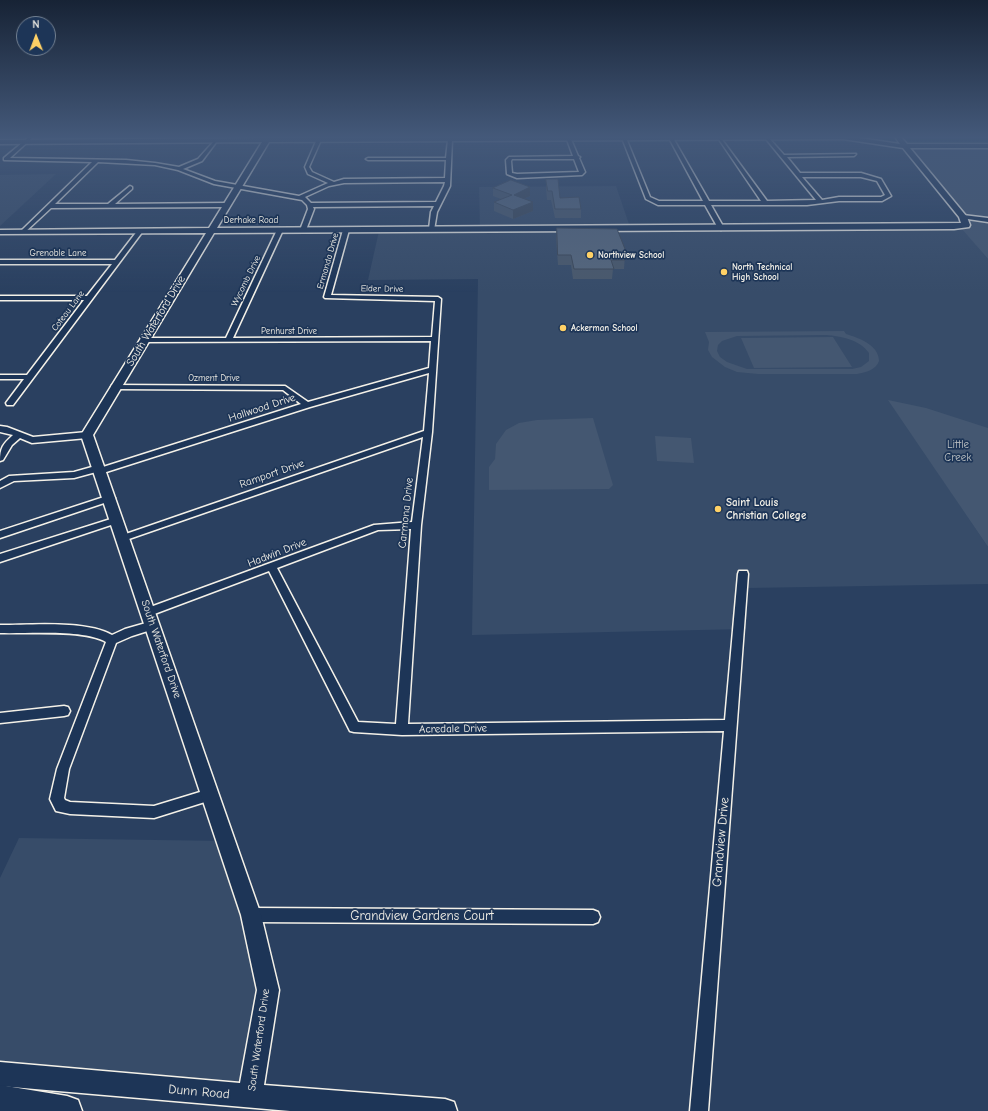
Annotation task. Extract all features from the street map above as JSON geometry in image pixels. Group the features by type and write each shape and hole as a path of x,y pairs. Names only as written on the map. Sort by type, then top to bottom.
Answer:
{"highway":[{"path":"0,1100 67,1111"}],"street":[{"path":"24,231 68,189"},
{"path":"110,206 129,189"},
{"name":"South Waterford Drive","path":"237,189 210,231 87,435 124,538 251,916 268,990 250,1096"},
{"path":"253,189 299,198 310,205 437,204"},
{"path":"299,198 321,189"},
{"path":"432,230 434,212 445,189"},
{"path":"644,189 648,198 658,203 707,204 807,203 820,201 882,199 886,198 888,193 885,189"},
{"path":"699,189 721,228"},
{"path":"755,189 765,203"},
{"path":"810,189 820,201"},
{"path":"940,189 963,218 988,220"},
{"path":"50,206 227,205"},
{"path":"303,230 311,209 310,205"},
{"name":"Derhake Road","path":"0,232 954,227 966,225 963,218"},
{"name":"Wycomb Drive","path":"228,340 280,230"},
{"name":"Ermanda Drive","path":"327,297 346,230"},
{"name":"Coteau Lane","path":"10,403 140,231"},
{"name":"Grenoble Lane","path":"0,262 117,262"},
{"name":"Elder Drive","path":"327,297 438,299"},
{"path":"0,298 89,298"},
{"name":"Carmona Drive","path":"402,730 416,525 428,432 438,299"},
{"name":"Penhurst Drive","path":"144,340 435,339"},
{"name":"Hallwood Drive","path":"0,485 12,478 74,475 99,470 307,405 433,369"},
{"path":"0,377 30,377"},
{"name":"Ozment Drive","path":"115,387 285,388 307,405"},
{"path":"0,429 32,440 87,435"},
{"name":"Ramport Drive","path":"124,538 428,432"},
{"path":"0,458 9,443 18,434"},
{"path":"0,535 110,498"},
{"path":"0,558 117,520"},
{"name":"Hadwin Drive","path":"112,640 151,619 272,568 376,527 416,525"},
{"name":"Acredale Drive","path":"272,568 354,727 402,730 731,725"},
{"name":"Grandview Drive","path":"699,1111 743,574"},
{"path":"0,629 92,631 109,637 112,640 63,769 57,799 61,806 154,812 203,798 210,793"},
{"path":"0,718 64,711"},
{"name":"Grandview Gardens Court","path":"251,916 593,917"},
{"name":"Dunn Road","path":"0,1074 250,1096 445,1111"}],"shaded area":[{"path":"0,189 40,189 0,226"},
{"path":"479,189 617,189 630,227 480,228"},
{"path":"962,228 988,259 988,466 937,471 988,547 988,584 748,588 746,629 472,635 478,279 368,280 379,231"},
{"path":"19,838 226,841 268,990 250,1096 0,1074 0,878"}],"green space":[{"path":"942,189 988,189 988,259 961,228 970,225"},
{"path":"844,331 846,334 862,340 872,346 878,355 879,361 873,369 857,374 758,374 737,372 725,367 712,357 708,350 709,342 705,332","holes":["737,336 832,336 844,338 861,345 869,353 869,361 861,367 852,369 747,369 727,362 720,357 717,351 718,345 722,341"]},
{"path":"833,337 852,367 754,368 741,338"},
{"name":"Little Creek","path":"888,400 926,408 988,428 988,547"},
{"path":"593,418 613,485 609,489 489,490 489,467 495,459 496,444 506,430 519,423 537,420"},
{"path":"655,436 691,438 694,463 657,461"}],"building":[{"path":"495,189 526,189 514,195 533,202 513,210 494,202 512,195"},
{"path":"548,189 559,189 560,198 579,197 581,209 555,209 552,191 548,191"},
{"path":"557,228 617,229 625,249 625,255 623,255 625,260 611,260 614,269 574,269 571,255 558,255"}],"place":[{"name":"Northview School","path":"590,255"},
{"name":"North Technical High School","path":"724,272"},
{"name":"Ackerman School","path":"563,328"},
{"name":"Saint Louis Christian College","path":"718,509"}]}
